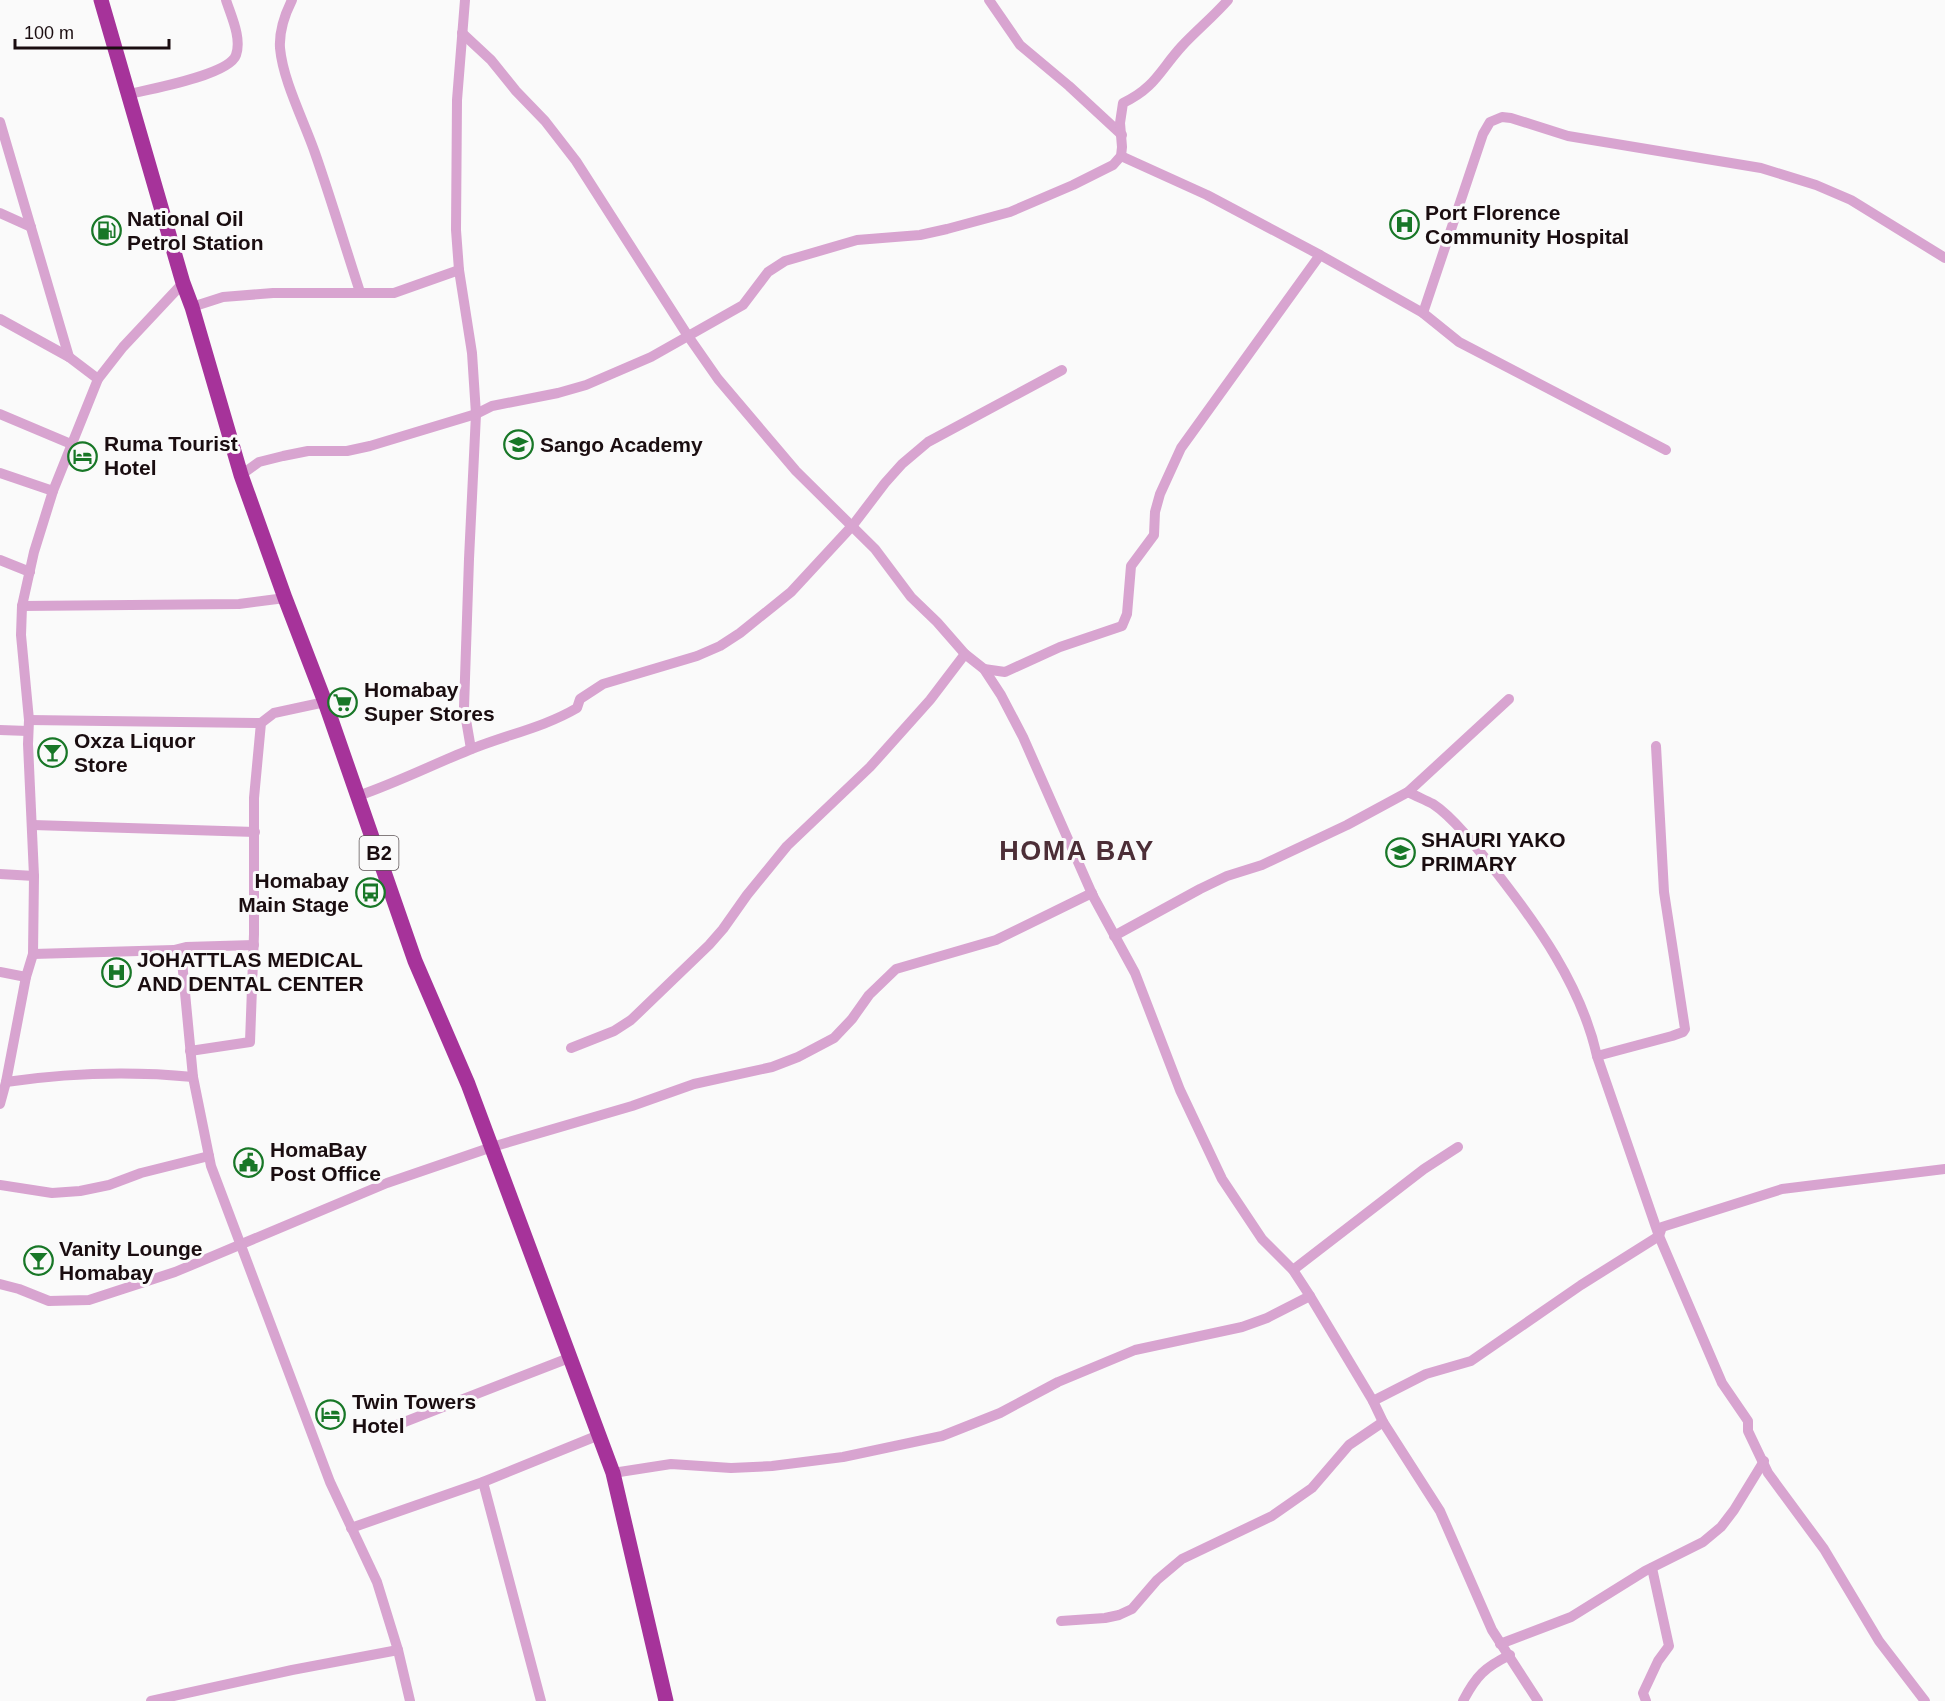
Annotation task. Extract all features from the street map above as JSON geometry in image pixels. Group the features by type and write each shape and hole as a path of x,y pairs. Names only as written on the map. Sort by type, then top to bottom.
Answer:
{"highway":[{"name":"B2","path":"101,0 241,475 325,702 422,979 468,1084 613,1473 666,1701"}],"street":[{"path":"129,94 214,72 229,65 236,55 238,41 226,0"},
{"path":"292,0 287,10 280,48 289,84 315,152 360,292"},
{"path":"465,0 457,100 456,230 459,270 472,353 476,414 464,708 471,749"},
{"path":"989,0 1020,45 1122,135"},
{"path":"241,475 259,462 308,451 347,451 370,446 476,414 492,406 586,385 651,357 743,305 768,272 784,261 857,240 920,235 1010,212 1073,185 1113,165 1121,156 1120,123 1123,103 1140,95 1182,46 1228,0"},
{"path":"462,33 491,60 516,91 546,121 576,161 718,379 796,471 875,549 911,597 965,654 984,669 1023,737 1093,896 1135,973 1180,1090 1222,1179 1262,1239 1293,1270 1310,1296 1373,1401 1383,1422 1440,1511 1500,1644 1510,1655 1538,1701"},
{"path":"1423,313 1483,134 1490,122 1502,117 1568,136 1761,168 1816,185 1851,200 1945,258"},
{"path":"0,122 69,357"},
{"path":"1121,156 1207,195 1320,255 1423,313 1459,342 1666,450"},
{"path":"0,213 31,227"},
{"path":"984,669 1005,672 1060,647 1122,626 1127,614 1131,566 1154,535 1155,512 1160,494 1181,448 1320,255"},
{"path":"192,307 223,297 285,292 394,293 459,270"},
{"path":"0,1104 26,977 33,954 33,825 29,725 21,635 22,606 34,552 52,491 98,379 144,323 183,283"},
{"path":"1,322 69,357 98,379"},
{"path":"358,796 391,785 471,749 554,721 576,708 579,699 603,684 697,656 720,646 791,592 853,525 902,464 928,442 1062,370"},
{"path":"0,414 71,444"},
{"path":"0,472 52,491"},
{"path":"0,560 30,572"},
{"path":"22,606 239,604 285,598"},
{"path":"571,1048 614,1032 631,1020 709,945 787,846 870,766 930,700 965,654"},
{"path":"1114,936 1200,889 1227,876 1262,866 1347,825 1408,792 1509,699"},
{"path":"0,730 29,725 261,723 274,713 325,702"},
{"path":"190,1051 250,1042 254,945 254,798 261,723"},
{"path":"1597,1056 1672,1036 1685,1029 1664,892 1656,746"},
{"path":"1408,792 1435,805 1474,843 1528,913 1570,982 1592,1034 1597,1056 1659,1236 1722,1383 1748,1421 1748,1431 1768,1473 1824,1549 1879,1641 1925,1701"},
{"path":"33,825 255,832"},
{"path":"0,874 34,876"},
{"path":"0,1284 49,1301 89,1300 175,1272 387,1183 492,1147 632,1106 694,1084 772,1067 798,1057 834,1038 852,1019 869,995 896,969 996,940 1092,893 1093,896"},
{"path":"33,954 254,945"},
{"path":"174,950 182,961 190,1051 209,1156 330,1482 377,1582 411,1701"},
{"path":"0,972 26,977"},
{"path":"6,1082 44,1077 113,1074 154,1073 194,1077"},
{"path":"1293,1270 1424,1169 1458,1147"},
{"path":"0,1185 52,1193 80,1191 109,1185 141,1173 209,1156"},
{"path":"1373,1401 1426,1374 1471,1361 1581,1285 1659,1236 1662,1227 1782,1189 1945,1169"},
{"path":"613,1473 671,1464 731,1468 772,1466 843,1457 942,1436 1000,1413 1058,1382 1118,1356 1135,1350 1242,1327 1267,1318 1310,1296"},
{"path":"389,1428 569,1358"},
{"path":"1061,1622 1105,1618 1132,1609 1156,1580 1182,1559 1272,1516 1312,1488 1349,1445 1383,1422"},
{"path":"351,1528 483,1482 599,1435"},
{"path":"1500,1644 1571,1617 1611,1591 1703,1542 1721,1527 1734,1510 1764,1461"},
{"path":"483,1482 541,1701"},
{"path":"1646,1701 1643,1693 1658,1661 1669,1646 1652,1568"},
{"path":"152,1701 280,1672 398,1650"},
{"path":"1463,1701 1473,1682 1489,1665 1510,1655"}],"place":[{"name":"Port Florence Community Hospital","path":"1404,225"},
{"name":"National Oil Petrol Station","path":"106,231"},
{"name":"Sango Academy","path":"519,445"},
{"name":"Ruma Tourist Hotel","path":"83,456"},
{"name":"Homabay Super Stores","path":"343,702"},
{"name":"Oxza Liquor Store","path":"53,753"},
{"name":"SHAURI YAKO PRIMARY","path":"1400,852"},
{"name":"Homabay Main Stage","path":"370,893"},
{"name":"JOHATTLAS MEDICAL AND DENTAL CENTER","path":"116,972"},
{"name":"HomaBay Post Office","path":"249,1162"},
{"name":"Vanity Lounge Homabay","path":"38,1261"},
{"name":"Twin Towers Hotel","path":"331,1414"}],"district":[{"name":"HOMA BAY","path":"1077,851"}]}
